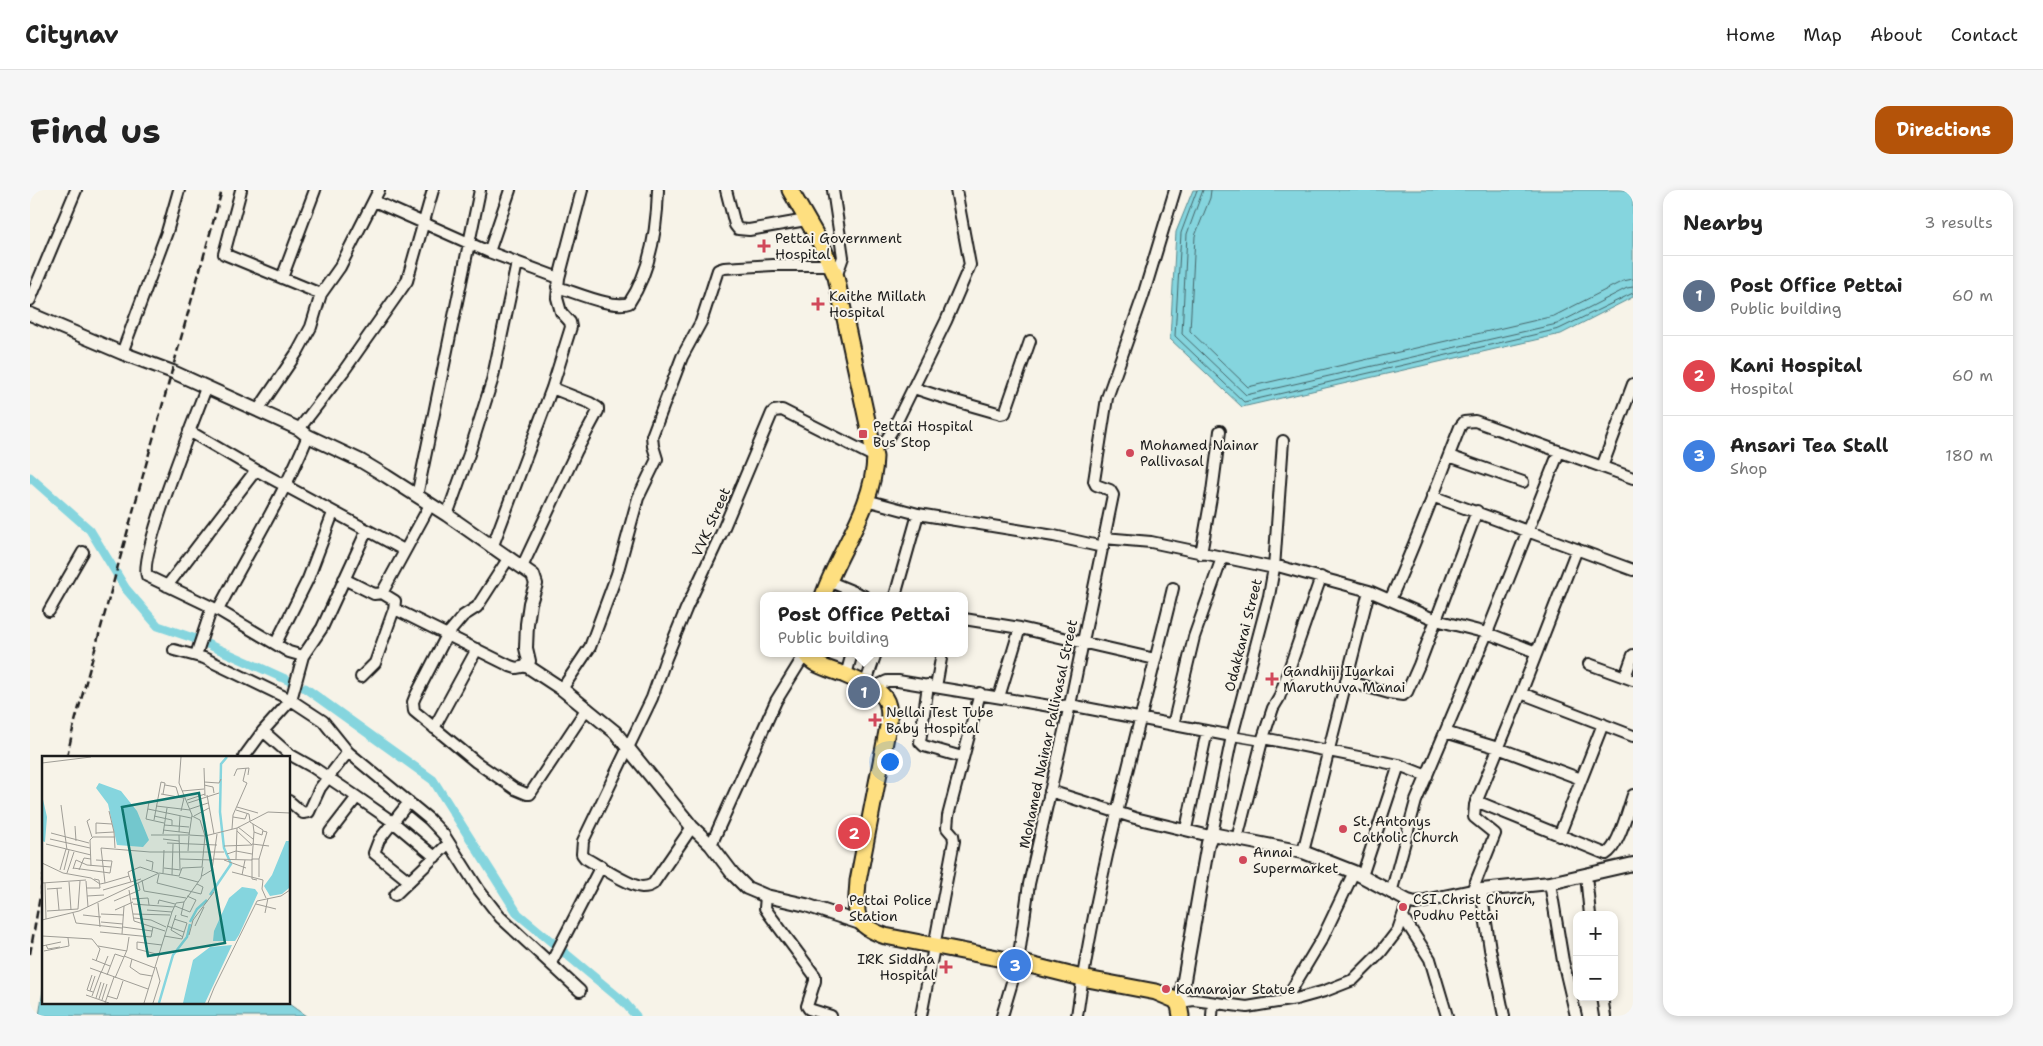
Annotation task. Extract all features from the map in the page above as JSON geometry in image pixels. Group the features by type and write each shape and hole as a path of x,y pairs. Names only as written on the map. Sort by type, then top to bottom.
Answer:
{"main road":[{"path":"790,190 834,271 874,452 874,471 866,500 824,592"},
{"path":"807,657 808,660 846,675 885,697 888,708 890,721 858,881 856,907 860,923 867,930 885,936 1156,992 1168,996 1179,1008"}],"street":[{"path":"30,300 76,190"},
{"path":"122,353 167,232 179,190"},
{"path":"241,190 224,254 321,294"},
{"path":"282,278 316,190"},
{"path":"258,410 298,351 311,327 321,294 340,267 379,190"},
{"path":"196,652 202,632 286,487 304,433 343,372 407,280 425,224 433,190"},
{"path":"417,496 480,190"},
{"path":"489,252 510,190"},
{"path":"492,548 552,388 571,327 570,322 563,315 557,304 558,283 582,190"},
{"path":"374,201 601,301 623,304 629,303 639,284 653,238 658,190"},
{"path":"726,190 733,220 738,229 750,230 806,220"},
{"path":"562,689 590,647 617,574 638,498 657,459 652,439 655,427 682,357 701,322 718,270 773,265 834,271 842,257 833,190"},
{"path":"874,452 888,438 914,388 970,265 956,190"},
{"name":"Mohamed Nainar Pallivasal Street","path":"1002,1016 1018,962 1030,884 1070,705 1081,642 1113,495 1110,490 1096,485 1094,481 1102,427 1110,390 1143,296 1176,190"},
{"path":"447,515 492,381 516,263"},
{"path":"30,314 122,353 173,372 258,410 361,461 447,515 522,567 534,577 536,584 530,603 527,624 526,648 529,661 527,666"},
{"path":"914,388 1001,414 1005,413 1030,340"},
{"path":"1602,467 1633,384"},
{"path":"206,388 167,493 146,568 147,576 215,609 289,652 303,656"},
{"path":"522,567 572,460 598,410 598,408 590,403 552,388"},
{"name":"VVK Street","path":"628,748 652,698 682,617 722,532 772,413 782,410 874,452"},
{"path":"1390,600 1412,551 1460,427 1464,422 1475,421 1633,478"},
{"path":"189,431 286,487 404,550"},
{"path":"1201,554 1220,431"},
{"name":"Odakkarai Street","path":"1211,835 1232,736 1274,567 1283,441"},
{"path":"1391,893 1416,801 1487,634 1559,452"},
{"path":"1448,456 1523,482"},
{"path":"167,586 256,470"},
{"path":"1432,496 1633,570"},
{"path":"866,500 918,514 1054,536 1104,543 1151,542 1201,554 1321,577 1369,591 1436,620 1487,634 1536,652"},
{"path":"382,593 430,505"},
{"path":"1346,681 1389,693 1404,695 1407,692 1416,673 1477,512"},
{"path":"276,643 308,579 333,513"},
{"path":"896,592 918,514"},
{"path":"245,756 263,731 291,700 303,656 322,628 367,530"},
{"path":"1504,1016 1476,890 1495,834 1474,817 1473,811 1577,549"},
{"path":"49,611 83,552"},
{"path":"1173,724 1194,637 1222,558"},
{"path":"508,559 477,607 463,616 448,635 413,702 414,711 476,762 515,789 530,794 586,708"},
{"path":"1237,839 1262,740 1273,708 1280,698 1321,577"},
{"path":"344,579 374,594 382,593 395,601 394,610 375,663 361,677"},
{"path":"828,581 854,592"},
{"path":"1076,1016 1116,812 1173,588"},
{"path":"1303,852 1369,591"},
{"path":"394,610 399,610 516,668 527,666 562,689 615,732 692,827 711,845 747,888 766,896 806,905 860,923"},
{"path":"968,620 1020,628 1155,659"},
{"path":"999,697 1020,628"},
{"path":"434,728 477,649"},
{"path":"174,650 196,652 291,700 323,722 348,752 430,819 449,842 479,890 500,917 580,991"},
{"path":"1589,664 1629,679 1633,655"},
{"path":"711,845 776,702 803,657"},
{"path":"846,675 851,657"},
{"path":"868,687 875,657"},
{"path":"941,657 932,686 920,742 924,746 962,757"},
{"path":"868,687 893,680 1056,707 1070,705 1399,765 1427,776"},
{"path":"1521,692 1633,736"},
{"path":"921,1016 954,841 953,835 947,828 948,816 980,693"},
{"path":"1559,836 1603,724"},
{"path":"263,731 288,754 328,777 393,822 435,857"},
{"path":"1186,829 1207,731"},
{"path":"1445,732 1498,748 1581,779"},
{"path":"628,748 581,847 585,858 634,885 649,886 653,884 692,827"},
{"path":"290,802 306,813 328,777 348,752"},
{"path":"1286,999 1358,874 1399,765"},
{"path":"1050,791 1135,818 1211,835 1303,852 1358,874 1408,901 1421,902 1476,890 1550,883 1633,864"},
{"path":"330,832 357,797"},
{"path":"1476,801 1606,854 1610,852 1615,844 1632,802"},
{"path":"409,802 377,844 374,853 409,881"},
{"path":"1179,1008 1211,835"},
{"path":"395,895 449,842"},
{"path":"551,963 570,930 601,866"},
{"path":"1586,875 1590,911"},
{"path":"1550,883 1563,961 1576,1016"},
{"path":"766,896 765,908 815,976 807,1006 812,1013 831,1016"},
{"path":"1179,1008 1190,1000 1247,1011 1286,999 1296,999 1326,991 1353,980 1382,952 1398,930 1408,901"},
{"path":"1403,917 1430,959 1447,1016"},
{"path":"1603,1001 1605,1016"},
{"path":"1212,1016 1213,1004"}],"water":[{"path":"1193,190 1633,190 1633,297 1561,334 1242,407 1170,339 1176,232"},
{"path":"42,997 42,1004 289,1004 306,1016 39,1016"}],"waterway":[{"path":"30,477 90,530 126,589 158,626 196,639 292,682"},
{"path":"305,688 433,780 518,914 624,1002 636,1016"}],"railway":[{"path":"67,756 73,729 222,190"},
{"path":"30,954 42,885"}],"place":[{"name":"Pettai Government Hospital","path":"764,246"},
{"name":"Kaithe Millath Hospital","path":"818,304"},
{"name":"Pettai Hospital Bus Stop","path":"863,434"},
{"name":"Mohamed Nainar Pallivasal","path":"1130,453"},
{"name":"Gandhiji Iyarkai Maruthuva Manai","path":"1272,679"},
{"name":"Post Office Pettai","path":"864,692"},
{"name":"Nellai Test Tube Baby Hospital","path":"875,720"},
{"name":"St. Antonys Catholic Church","path":"1343,829"},
{"name":"Kani Hospital","path":"854,833"},
{"name":"Annai Supermarket","path":"1243,860"},
{"name":"CSI Christ Church, Pudhu Pettai","path":"1403,907"},
{"name":"Pettai Police Station","path":"839,908"},
{"name":"Ansari Tea Stall","path":"1015,965"},
{"name":"IRK Siddha Hospital","path":"946,967"},
{"name":"Kamarajar Statue","path":"1166,989"}]}
